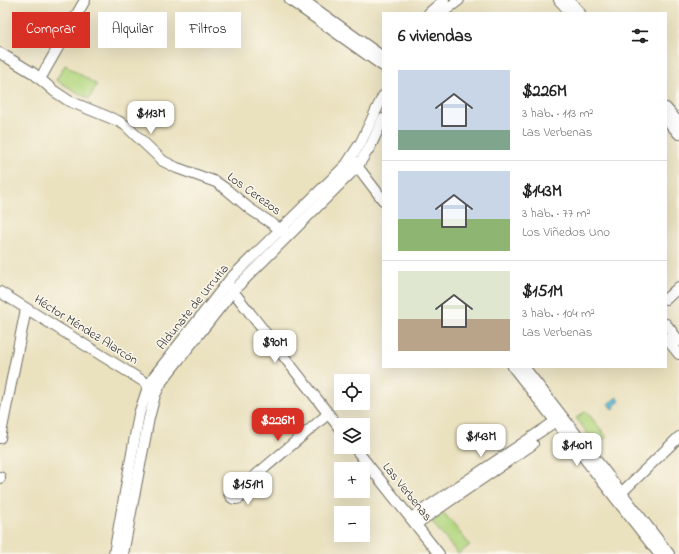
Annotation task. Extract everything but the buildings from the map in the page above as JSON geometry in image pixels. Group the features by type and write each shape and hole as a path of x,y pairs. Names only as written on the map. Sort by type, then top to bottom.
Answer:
{"street":[{"path":"40,79 84,0"},
{"path":"290,0 382,65"},
{"path":"303,0 382,56"},
{"path":"430,12 444,0"},
{"path":"443,12 460,0"},
{"path":"559,0 569,12"},
{"path":"569,0 579,12"},
{"name":"Los Cerezos","path":"0,53 40,79 54,92 68,101 118,121 163,161 176,168 216,182 250,209 286,232"},
{"name":"Aldunate de Urrutia","path":"356,160 382,98"},
{"path":"667,109 679,123"},
{"path":"667,120 679,134"},
{"name":"Aldunate de Urrutia","path":"114,554 137,424 152,390 168,373 230,287 356,160 382,121"},
{"path":"356,160 382,188"},
{"path":"356,160 382,199"},
{"path":"230,287 334,421"},
{"path":"667,298 679,287"},
{"name":"Héctor Méndez Alarcón","path":"0,292 25,311 152,390"},
{"name":"Héctor Méndez Alarcón","path":"0,299 25,311"},
{"path":"0,438 25,311"},
{"path":"667,325 679,341"},
{"path":"667,339 679,354"},
{"path":"514,368 561,422 618,496 659,554"},
{"path":"525,368 561,422"},
{"name":"Aldunate de Urrutia","path":"123,554 149,418 152,390"},
{"path":"242,487 328,414"},
{"path":"414,521 561,422"},
{"path":"618,496 679,437"},
{"name":"Las Verbenas","path":"360,454 439,554"},
{"path":"618,496 669,554"}],"green space":[{"path":"65,65 97,85 89,99 56,80"},
{"path":"586,411 607,437 597,445 576,418"},
{"path":"444,513 470,545 458,554 432,522"}],"water":[{"path":"617,397 620,401 614,406 615,408 613,410 608,404"}]}
